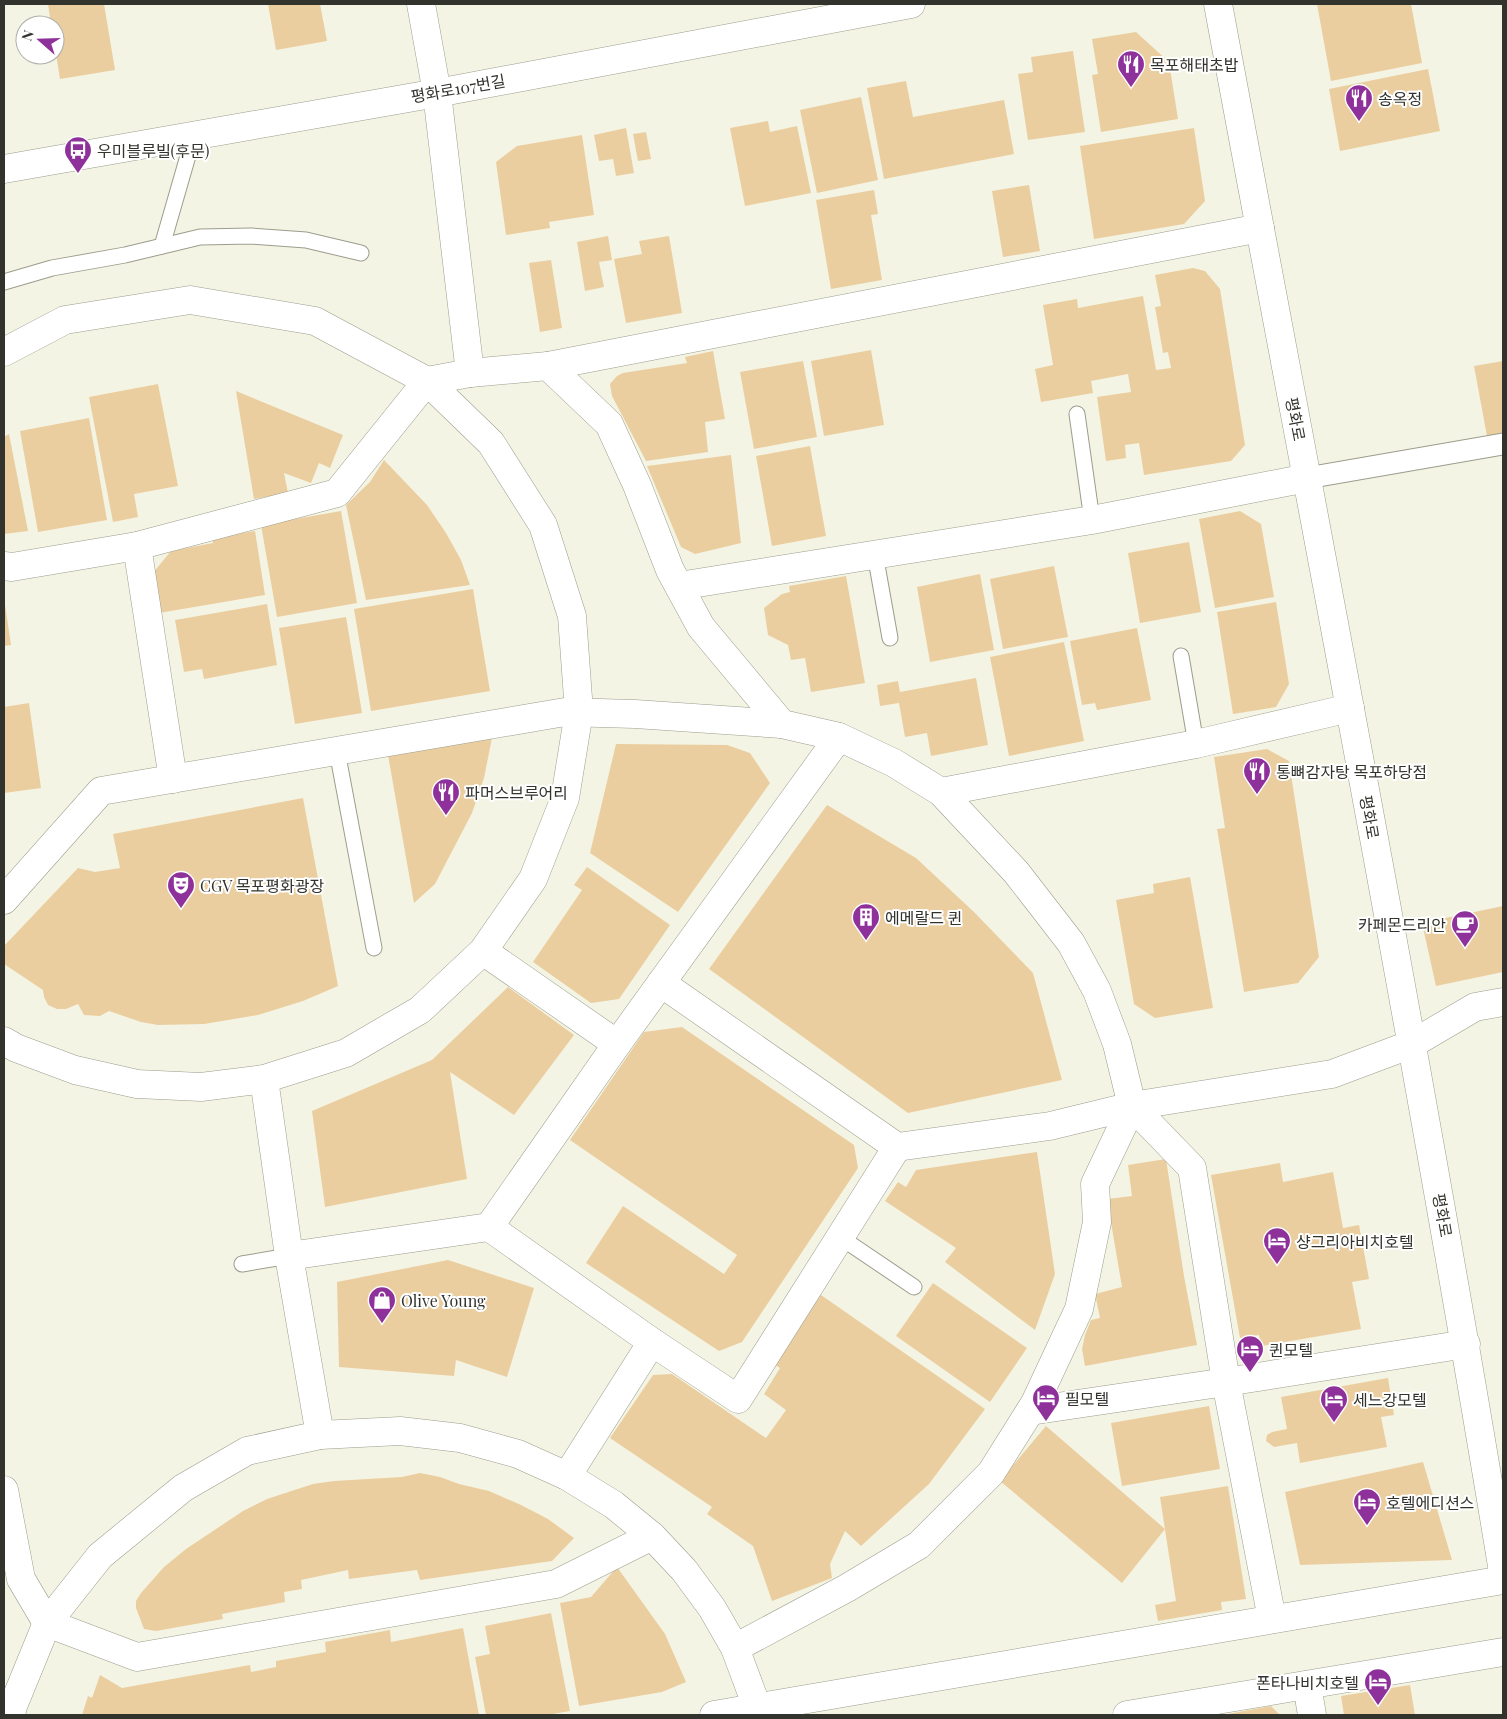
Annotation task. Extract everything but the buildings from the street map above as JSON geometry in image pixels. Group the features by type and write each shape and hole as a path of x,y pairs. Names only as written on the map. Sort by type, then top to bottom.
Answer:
{"street":[{"path":"421,4 437,92 470,373"},
{"name":"평화로107번길","path":"4,169 437,92 911,4"},
{"name":"평화로","path":"1218,4 1412,1044 1466,1344 1503,1572"},
{"path":"4,566 12,567 137,546 337,493 427,381 470,373 548,366 1260,228"},
{"path":"4,352 65,320 190,300 315,321 427,381 491,443 543,525 572,616 579,712 565,798 533,879 483,951 420,1010 346,1053 264,1079 201,1087 137,1084 75,1070 16,1048 4,1041"},
{"path":"548,366 609,424 637,485 670,570 701,627 782,724"},
{"path":"679,586 1092,520 1307,478 1503,444"},
{"path":"137,546 173,779"},
{"path":"941,792 1196,744 1350,708"},
{"path":"4,900 100,791 565,712 782,724 839,737 894,763 941,792 1016,872 1071,943 1096,991 1117,1044 1132,1106 1192,1168 1226,1382 1272,1619"},
{"path":"489,1227 617,1044 839,737"},
{"path":"483,951 617,1044"},
{"path":"661,983 898,1148 1050,1126 1132,1106 1332,1074 1412,1044 1474,1007 1503,1002"},
{"path":"264,1079 289,1256 320,1435"},
{"path":"735,1648 847,1588 919,1545 991,1473 1030,1411 1079,1309 1097,1222 1095,1184 1132,1106"},
{"path":"289,1256 489,1227 652,1342 738,1399 898,1148"},
{"path":"567,1476 652,1342"},
{"path":"1030,1411 1466,1344"},
{"path":"11,1715 47,1623 100,1556 183,1488 247,1451 320,1435 400,1431 460,1438 518,1454 567,1476 614,1505 652,1536 684,1570 706,1600 735,1648 759,1711"},
{"path":"4,1490 21,1580 47,1623 137,1657 556,1584 652,1536"},
{"path":"714,1715 759,1711 1272,1619 1503,1580"},
{"path":"1139,1714 1503,1652"},
{"path":"1307,1685 1312,1715"}],"lane":[{"path":"162,246 194,135"},
{"path":"4,282 52,268 125,255 200,237 251,236 306,240 361,253"},
{"path":"1077,414 1092,520"},
{"path":"875,554 890,638"},
{"path":"1181,656 1196,744"},
{"path":"337,751 374,948"},
{"path":"840,1237 914,1287"},
{"path":"242,1264 289,1256"}],"place":[{"name":"목포해태초밥","path":"1131,88"},
{"name":"송옥정","path":"1359,122"},
{"name":"우미블루빌(후문)","path":"78,174"},
{"name":"통뼈감자탕 목포하당점","path":"1257,795"},
{"name":"파머스브루어리","path":"446,816"},
{"name":"CGV 목포평화광장","path":"181,909"},
{"name":"에메랄드 퀸","path":"866,941"},
{"name":"카페몬드리안","path":"1465,948"},
{"name":"샹그리아비치호텔","path":"1277,1265"},
{"name":"Olive Young","path":"382,1324"},
{"name":"퀸모텔","path":"1250,1373"},
{"name":"필모텔","path":"1046,1422"},
{"name":"세느강모텔","path":"1334,1423"},
{"name":"호텔에디션스","path":"1367,1526"},
{"name":"폰타나비치호텔","path":"1378,1706"}]}
